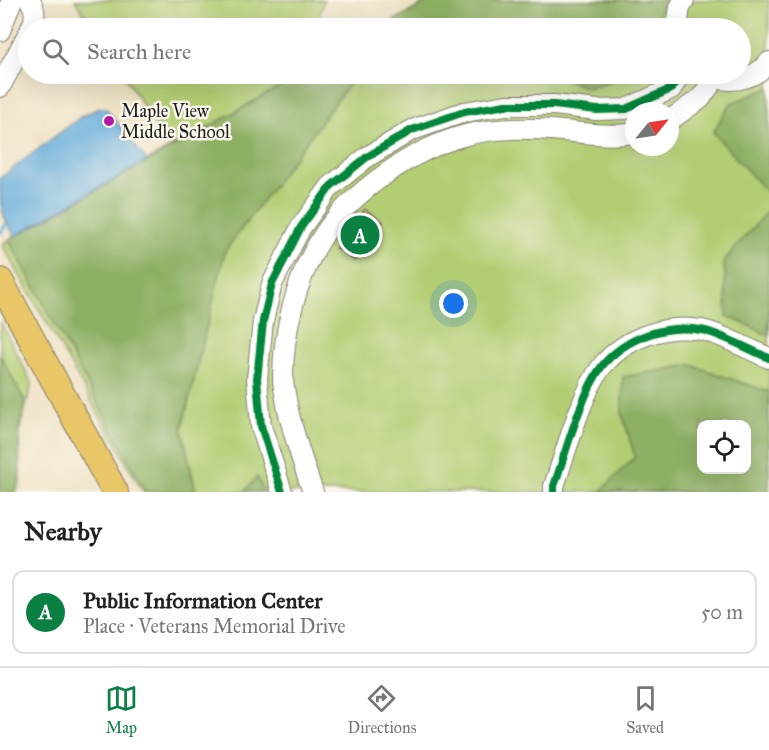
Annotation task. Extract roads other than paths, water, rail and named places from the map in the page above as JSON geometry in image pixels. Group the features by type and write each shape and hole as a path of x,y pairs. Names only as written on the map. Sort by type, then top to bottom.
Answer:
{"main road":[{"path":"0,281 114,492"}],"street":[{"path":"0,31 12,0"},
{"path":"30,0 36,18"},
{"path":"677,18 684,0"},
{"path":"0,87 18,53"},
{"path":"751,75 769,62"},
{"path":"282,492 261,426 257,380 263,321 272,284 301,227 331,186 367,157 412,130 464,112 506,105 554,105 597,110 626,109 671,89 674,84"},
{"path":"679,114 701,98 707,84"},
{"path":"313,492 293,436 283,380 286,336 298,288 321,240 335,220 365,190 394,169 432,147 468,135 512,129 558,130 615,136 625,134"},
{"path":"554,492 554,486 586,394 602,367 623,346 649,334 675,328 704,330 769,358"}],"water":[{"path":"99,108 106,108 147,161 15,236 6,222 2,209 0,178 82,116"}],"waterway":[{"path":"0,233 5,225"}],"place":[{"name":"Maple View Middle School","path":"109,121"},
{"name":"Public Information Center","path":"360,235"}]}
